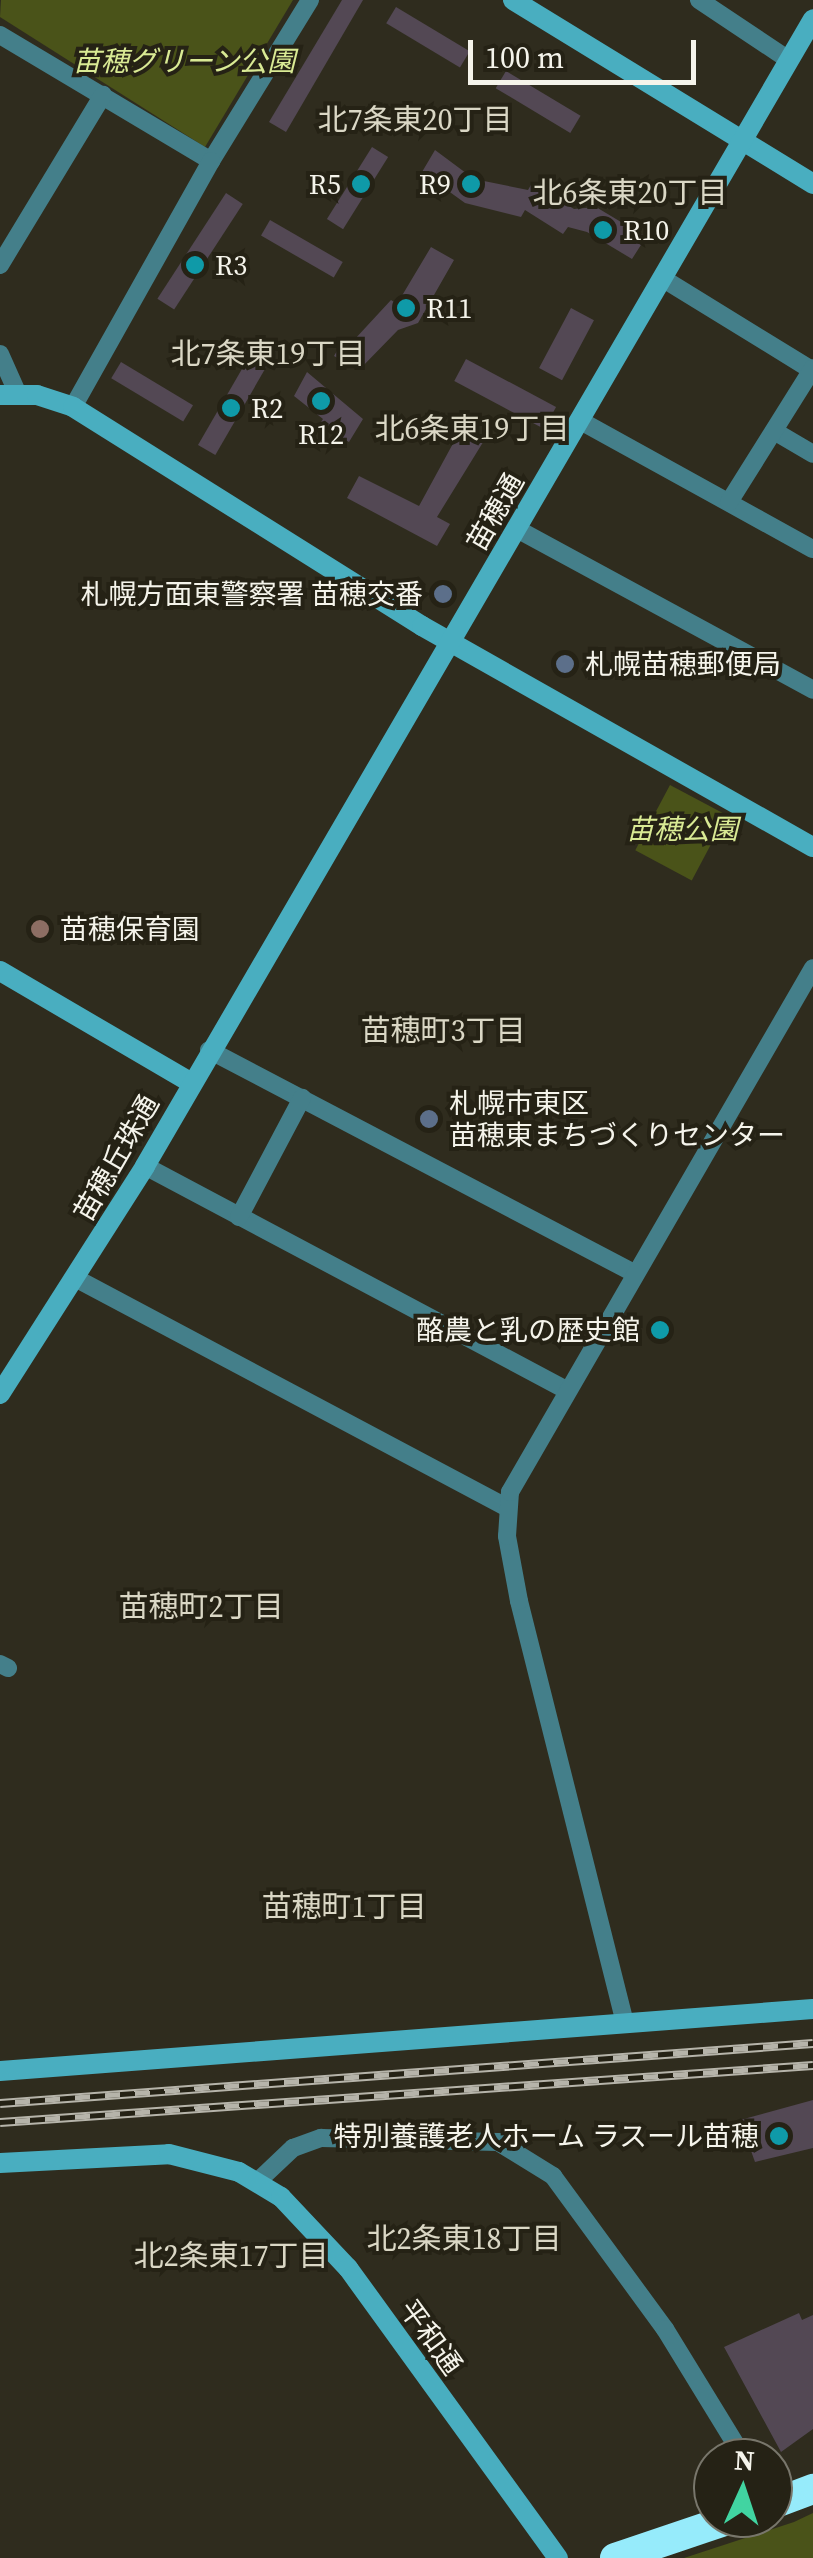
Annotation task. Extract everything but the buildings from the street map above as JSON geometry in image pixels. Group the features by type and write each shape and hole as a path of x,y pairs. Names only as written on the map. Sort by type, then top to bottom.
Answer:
{"highway":[{"path":"616,2558 693,2532"}],"street":[{"path":"73,408 211,161 310,0"},
{"path":"513,0 813,184"},
{"path":"699,0 788,60"},
{"name":"苗穂通","path":"190,1082 813,20"},
{"path":"0,35 211,161"},
{"path":"0,265 103,95"},
{"path":"662,278 813,369 729,502"},
{"path":"0,354 8,393 73,408 450,641 813,847"},
{"path":"580,420 813,548"},
{"path":"774,431 813,454"},
{"path":"517,530 813,690"},
{"path":"625,2023 519,1600 508,1508 517,1469 813,968"},
{"name":"苗穂丘珠通","path":"0,972 190,1082 77,1278 0,1394"},
{"path":"209,1050 635,1274"},
{"path":"239,1216 302,1098"},
{"path":"145,1166 566,1390"},
{"path":"77,1278 508,1508"},
{"path":"0,2071 813,2009"},
{"path":"257,2182 293,2148 321,2138 498,2142 554,2176 665,2329 732,2438"},
{"name":"平和通","path":"0,2163 170,2154 257,2182 313,2224 558,2558"}],"green space":[{"name":"苗穂グリーン公園","path":"1,0 293,0 205,147 0,17"},
{"name":"苗穂公園","path":"670,785 727,815 692,880 635,850"},
{"path":"813,2513 813,2558 684,2558 745,2538 793,2538 794,2522"}],"railway":[{"path":"0,2103 813,2043"},
{"path":"0,2122 813,2065"}],"place":[{"name":"R5","path":"361,184"},
{"name":"R9","path":"471,184"},
{"name":"R10","path":"603,230"},
{"name":"R3","path":"195,265"},
{"name":"R11","path":"406,308"},
{"name":"R12","path":"321,401"},
{"name":"R2","path":"231,408"},
{"name":"札幌方面東警察署 苗穂交番","path":"443,594"},
{"name":"札幌苗穂郵便局","path":"565,664"},
{"name":"苗穂保育園","path":"40,929"},
{"name":"札幌市東区 苗穂東まちづくりセンター","path":"429,1119"},
{"name":"酪農と乳の歴史館","path":"660,1330"},
{"name":"特別養護老人ホーム ラスール苗穂","path":"779,2136"}],"district":[{"name":"北7条東20丁目","path":"415,120"},
{"name":"北6条東20丁目","path":"630,193"},
{"name":"北7条東19丁目","path":"268,354"},
{"name":"北6条東19丁目","path":"472,429"},
{"name":"苗穂町3丁目","path":"443,1031"},
{"name":"苗穂町2丁目","path":"201,1607"},
{"name":"苗穂町1丁目","path":"344,1907"},
{"name":"北2条東18丁目","path":"464,2239"},
{"name":"北2条東17丁目","path":"231,2256"}]}
